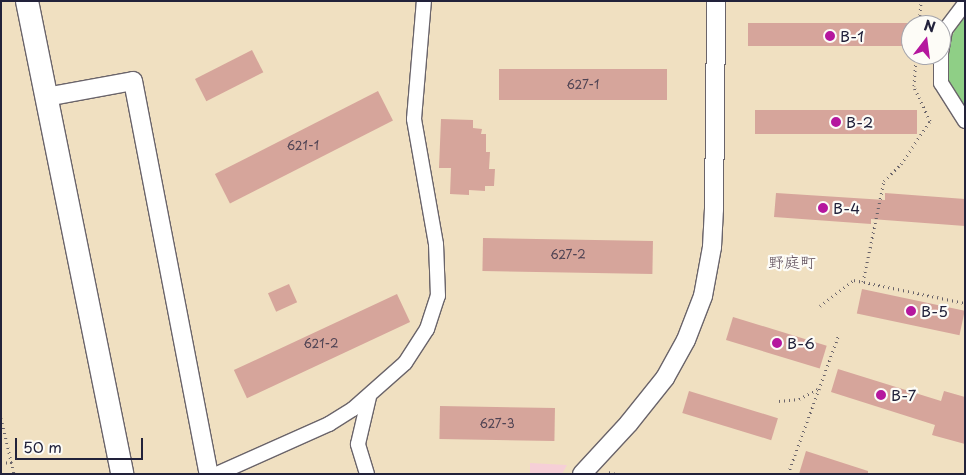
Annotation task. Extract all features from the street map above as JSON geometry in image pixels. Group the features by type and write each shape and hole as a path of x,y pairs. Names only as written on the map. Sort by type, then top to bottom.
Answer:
{"street":[{"path":"27,1 122,474"},
{"path":"217,474 329,424 369,397 405,363 427,329 438,296 436,244 414,119 424,1"},
{"path":"582,474 665,378 686,340 702,296 712,247 714,209 716,1"},
{"path":"951,22 965,3"},
{"path":"941,65 941,84 965,121"},
{"path":"46,97 132,81 209,474"},
{"path":"367,474 358,444 369,397"}],"path":[{"path":"920,15 921,1"},
{"path":"862,282 884,181 901,164 930,121 914,86 915,65"},
{"path":"820,306 854,280 965,303"},
{"path":"788,474 839,334"},
{"path":"779,401 799,398 818,389"},
{"path":"1,418 14,474"},
{"path":"1,463 12,462"},
{"path":"609,472 616,474"}],"shaded area":[{"path":"530,463 567,465 562,474 530,474"}],"green space":[{"path":"965,10 965,114 947,83 948,65 951,65 951,38"}],"building":[{"name":"B-1","path":"748,23 901,23 901,46 748,46"},
{"path":"252,50 263,72 206,101 195,79"},
{"path":"499,69 667,69 667,100 499,100"},
{"path":"378,91 393,120 230,203 215,174"},
{"name":"B-2","path":"755,110 917,110 917,134 755,134"},
{"path":"441,119 473,120 473,128 482,129 481,134 486,134 486,152 490,152 489,169 495,169 494,186 485,186 485,191 469,190 469,195 450,194 451,168 439,168"},
{"path":"776,193 885,200 885,193 965,199 965,226 871,219 871,224 774,217"},
{"path":"483,238 653,241 652,274 482,271"},
{"path":"289,284 297,302 276,312 268,293"},
{"name":"B-5","path":"862,289 965,311 960,335 857,313"},
{"path":"397,294 410,322 247,398 234,370"},
{"name":"B-6","path":"733,317 827,346 820,369 726,340"},
{"name":"B-7","path":"838,369 941,401 944,391 965,397 965,444 932,435 935,425 831,392"},
{"path":"689,391 778,418 771,440 682,413"},
{"path":"440,406 555,408 554,441 439,439"},
{"path":"806,451 868,471 868,474 799,474"}],"place":[{"name":"B-1","path":"830,36"},
{"name":"B-2","path":"836,122"},
{"name":"B-4","path":"823,208"},
{"name":"B-5","path":"911,311"},
{"name":"B-6","path":"777,343"},
{"name":"B-7","path":"881,395"}],"district":[{"name":"野庭町","path":"792,261"}]}
